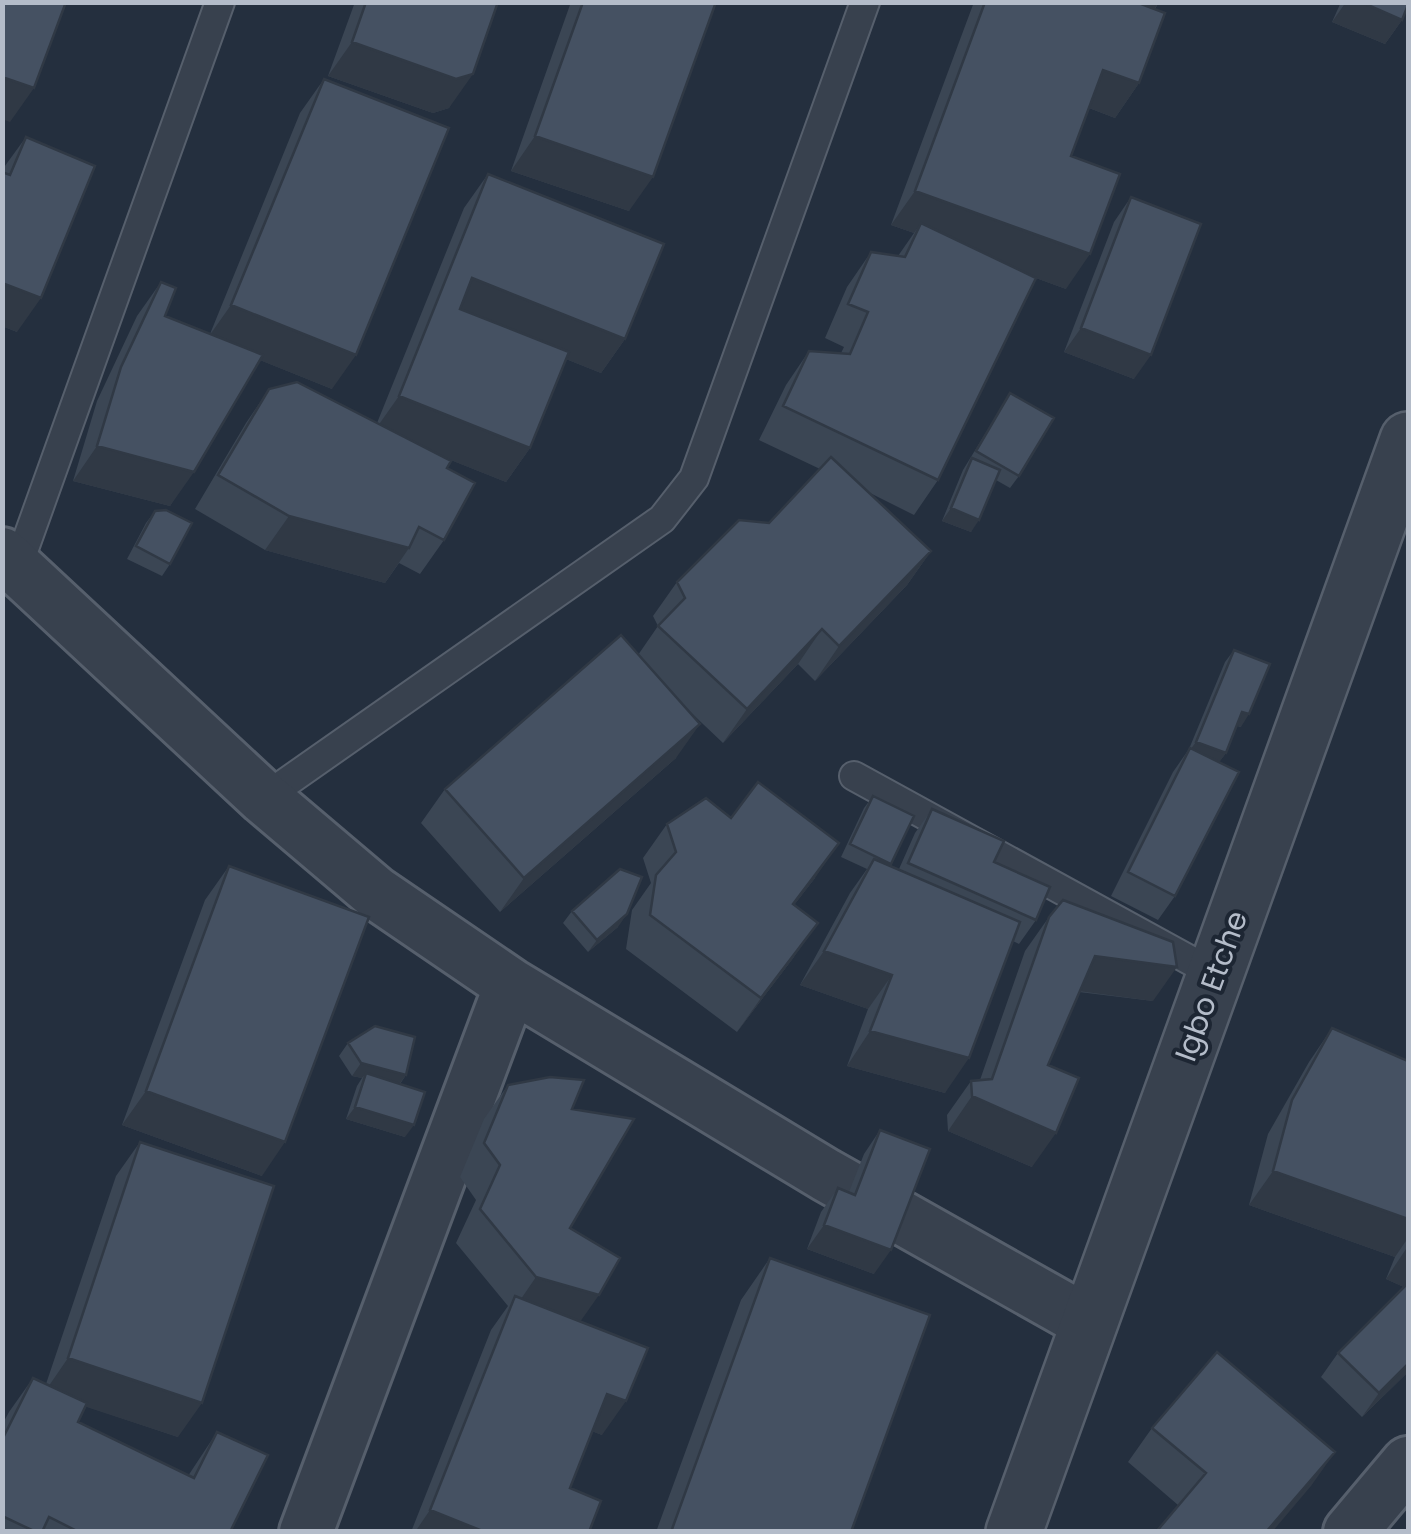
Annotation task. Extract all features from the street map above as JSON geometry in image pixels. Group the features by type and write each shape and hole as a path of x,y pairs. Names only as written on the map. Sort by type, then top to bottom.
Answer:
{"street":[{"name":"Igbo Etche","path":"1014,1532 1408,440"},
{"path":"10,560 264,798 376,893 511,985 826,1175 1089,1323"},
{"path":"306,1532 511,985"},
{"path":"1350,1532 1408,1463"}],"lane":[{"path":"10,560 220,2"},
{"path":"264,798 662,519 694,478 865,2"},
{"path":"854,776 1215,974"}],"building":[{"path":"2,2 66,2 34,88 2,77"},
{"path":"366,2 498,2 473,74 456,79 352,42"},
{"path":"583,2 716,2 653,177 535,136"},
{"path":"985,2 1136,2 1165,13 1139,83 1103,70 1071,156 1120,174 1090,254 915,191"},
{"path":"1361,2 1408,2 1408,5 1402,20"},
{"path":"324,79 449,128 356,355 231,305"},
{"path":"26,137 95,166 41,298 2,283 2,172 10,175"},
{"path":"488,174 664,244 625,339 472,278 460,309 569,352 530,448 399,396"},
{"path":"1131,197 1201,224 1151,355 1081,328"},
{"path":"921,223 1036,278 938,480 783,406 809,351 850,354 868,312 848,304 871,252 905,257"},
{"path":"161,282 176,288 165,316 263,355 194,472 97,446 121,367"},
{"path":"297,382 451,461 447,468 475,483 444,540 419,527 409,548 289,516 218,475 269,389"},
{"path":"1010,393 1054,418 1019,476 976,451"},
{"path":"831,457 931,551 839,646 822,629 747,709 658,626 685,598 677,582 739,520 769,523"},
{"path":"972,458 1000,470 979,520 951,508"},
{"path":"166,510 192,523 170,564 136,546 155,511"},
{"path":"621,635 700,724 524,878 445,789"},
{"path":"1234,650 1270,664 1249,714 1242,712 1226,753 1196,742"},
{"path":"1190,748 1239,772 1175,896 1128,872"},
{"path":"758,782 839,843 793,904 818,923 761,998 650,915 656,875 676,852 667,824 706,798 731,818"},
{"path":"873,796 914,816 891,864 850,844"},
{"path":"932,809 1004,841 994,862 1050,887 1036,920 908,863"},
{"path":"874,859 1020,922 969,1058 870,1031 892,975 824,951"},
{"path":"229,866 369,917 285,1142 146,1091"},
{"path":"620,869 642,877 627,914 597,940 572,911"},
{"path":"1063,900 1173,942 1177,967 1095,956 1048,1065 1079,1078 1056,1133 972,1096 971,1081 992,1079 1049,917"},
{"path":"375,1026 415,1037 406,1075 361,1063 348,1043"},
{"path":"1332,1028 1408,1061 1408,1219 1273,1171 1292,1100"},
{"path":"366,1073 425,1092 414,1125 355,1107"},
{"path":"550,1077 584,1080 572,1109 634,1119 570,1228 620,1258 599,1295 536,1277 480,1209 500,1165 484,1143 508,1085"},
{"path":"880,1130 930,1149 891,1250 824,1225 838,1188 855,1195"},
{"path":"140,1142 274,1186 202,1403 68,1358"},
{"path":"770,1258 930,1315 851,1532 671,1532"},
{"path":"1407,1284 1408,1364 1379,1393 1338,1353"},
{"path":"515,1296 648,1348 626,1401 607,1394 570,1488 601,1501 589,1532 485,1532 430,1510"},
{"path":"1217,1352 1335,1452 1266,1532 1156,1532 1206,1473 1152,1428"},
{"path":"33,1378 87,1403 78,1422 194,1478 217,1432 268,1455 230,1532 79,1532 49,1517 42,1532 36,1532 2,1516 2,1440"}]}
